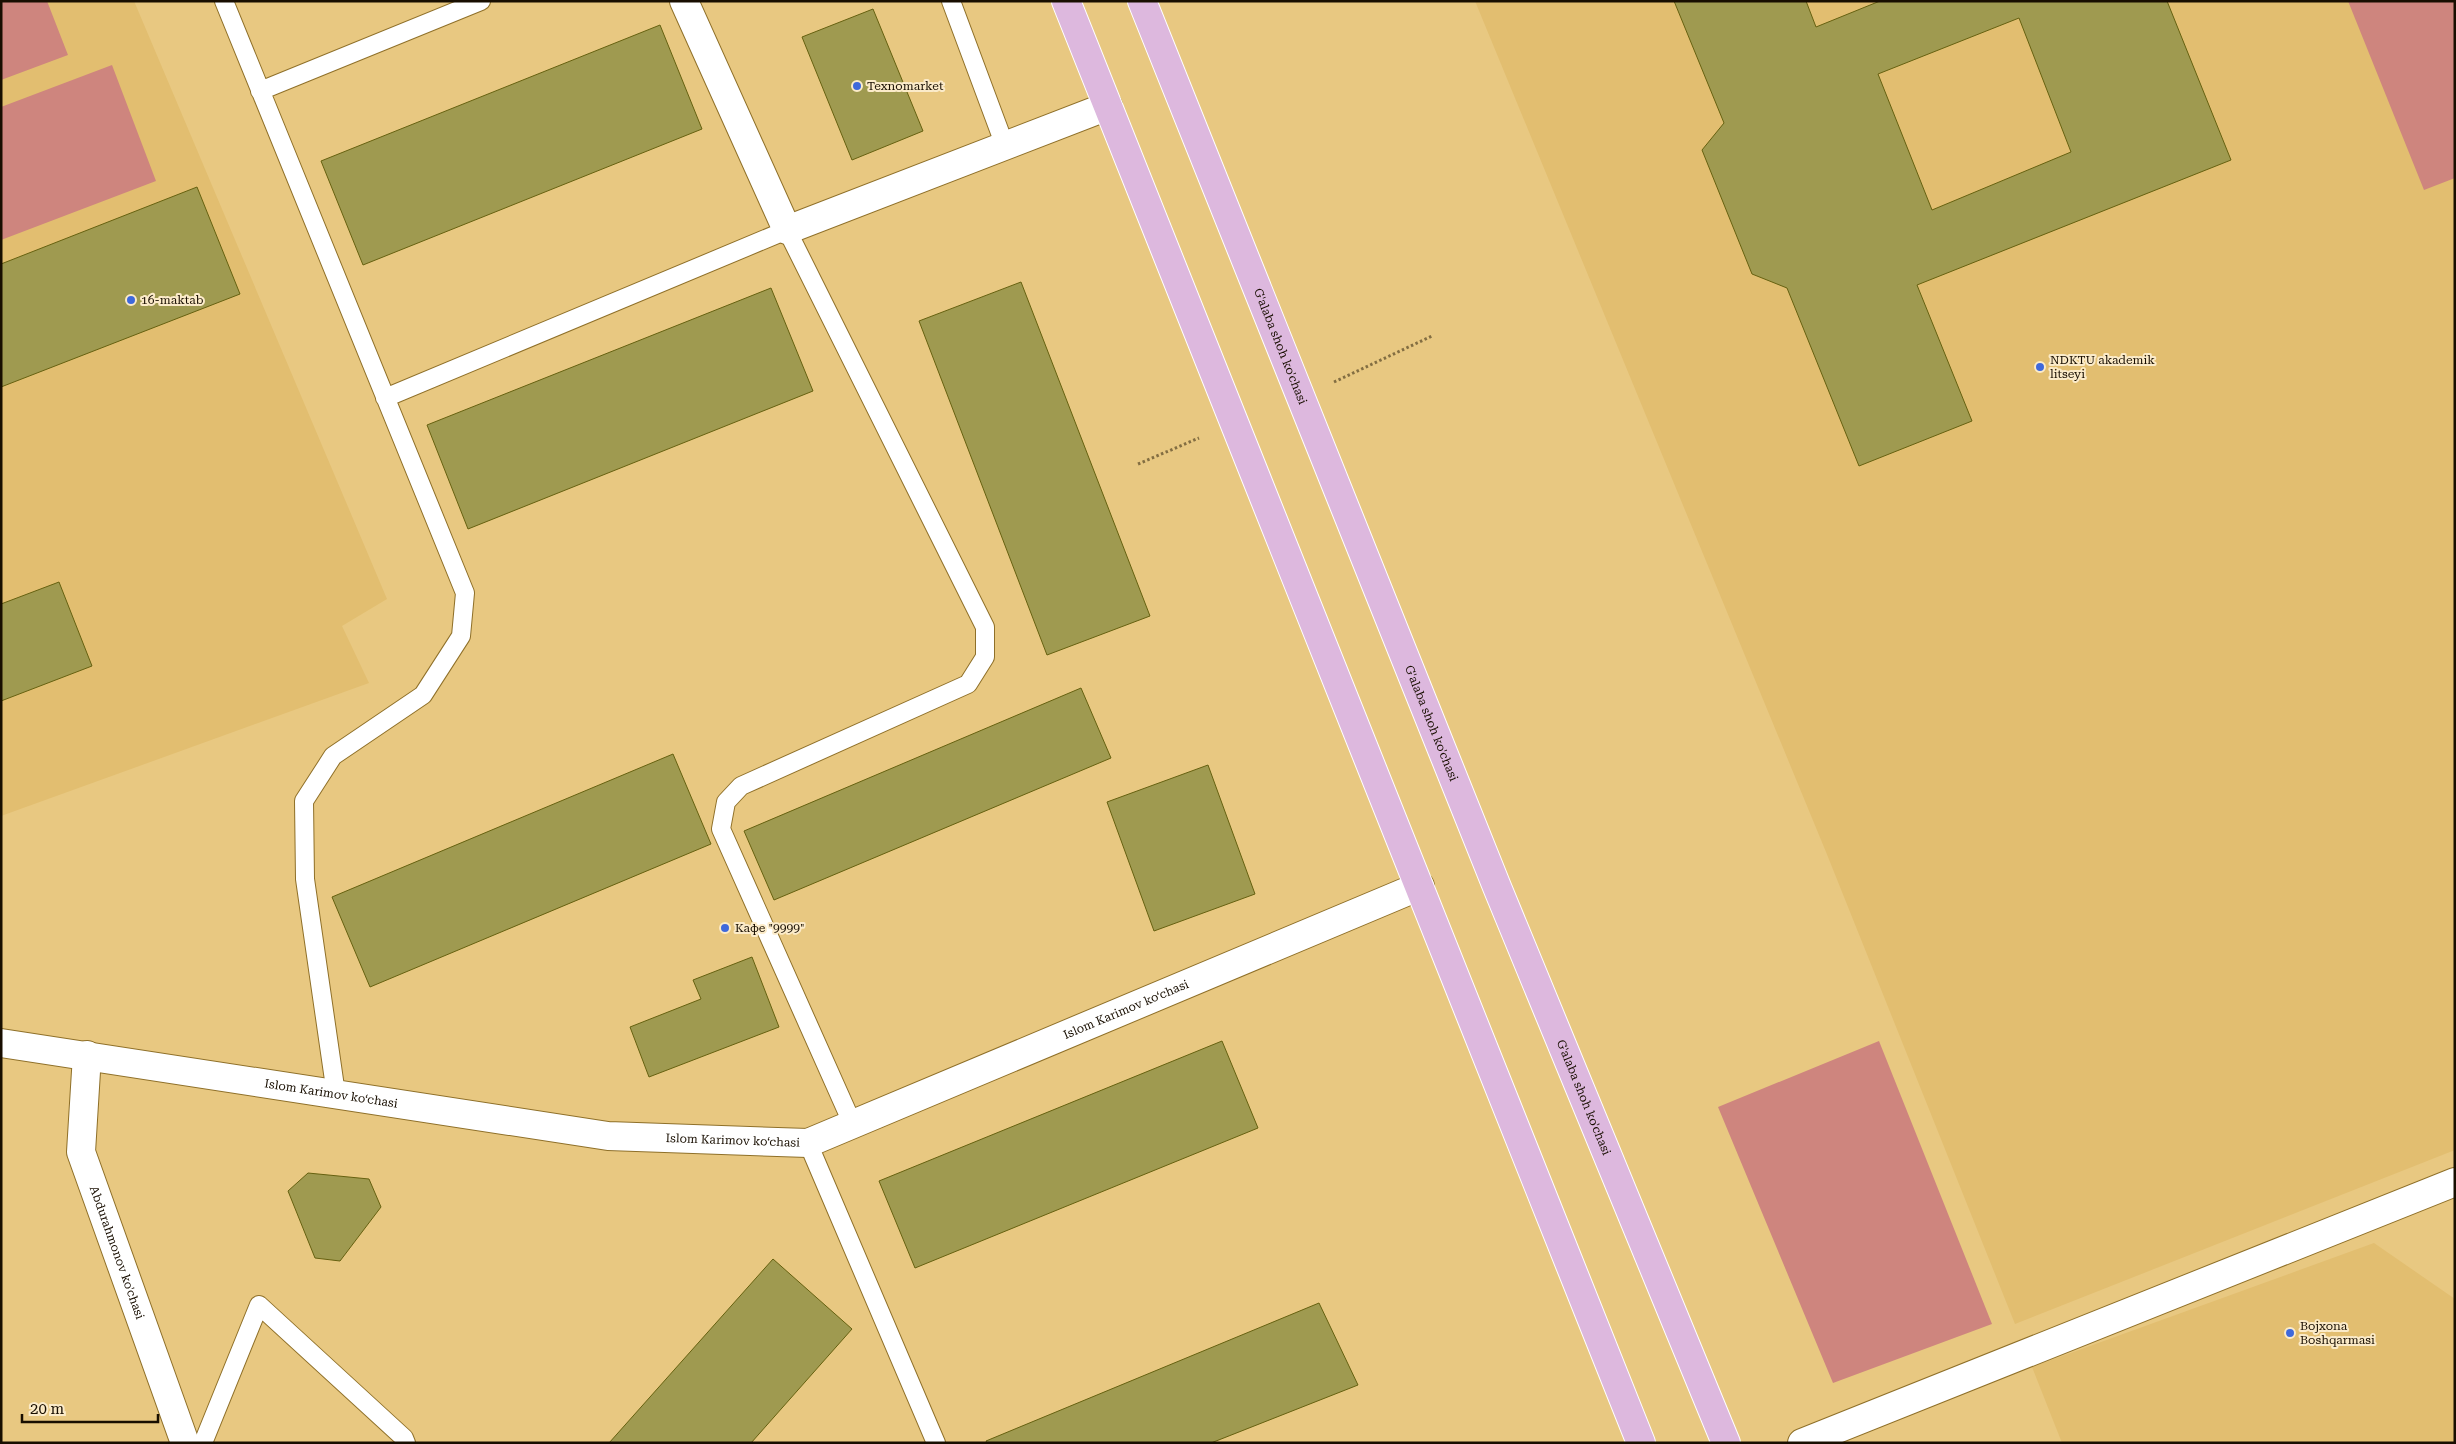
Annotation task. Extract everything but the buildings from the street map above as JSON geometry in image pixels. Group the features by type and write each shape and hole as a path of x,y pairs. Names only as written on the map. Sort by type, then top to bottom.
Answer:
{"main road":[{"path":"1066,1 1641,1443"},
{"name":"G'alaba shoh ko'chasi","path":"1142,1 1486,859 1726,1443"}],"street":[{"path":"684,1 787,230 1108,106"},
{"name":"Islom Karimov ko‘chasi","path":"1,1043 608,1136 808,1143 1420,886"},
{"name":"Abdurahmonov ko'chasi","path":"87,1055 82,1152 186,1443"},
{"path":"1802,1443 2455,1182"}],"lane":[{"path":"224,1 465,593 461,636 423,695 333,756 304,801 304,879 336,1094"},
{"path":"260,91 481,1"},
{"path":"951,1 1006,146"},
{"path":"385,398 787,230 985,626 985,658 968,684 741,786 726,802 721,829 852,1125"},
{"path":"808,1143 936,1443"},
{"path":"203,1443 259,1305 404,1438 406,1443"}],"shaded area":[{"name":"16-maktab","path":"1,1 134,1 387,599 342,626 369,683 1,816"},
{"path":"1,1 47,1 68,55 1,80"},
{"name":"NDKTU akademik litseyi","path":"1475,1 2455,1 2455,1150 2015,1324 1826,852"},
{"path":"2348,1 2455,1 2455,178 2424,190"},
{"path":"112,65 156,181 1,240 1,107"},
{"path":"1879,1041 1992,1324 1833,1383 1718,1107"},
{"name":"Bojxona Boshqarmasi","path":"2374,1243 2455,1299 2455,1443 2062,1443 2032,1367"}],"place":[{"name":"Texnomarket","path":"857,86"},
{"name":"16-maktab","path":"131,300"},
{"name":"NDKTU akademik litseyi","path":"2040,367"},
{"name":"Кафе \"9999\"","path":"725,928"},
{"name":"Bojxona Boshqarmasi","path":"2290,1333"}]}
